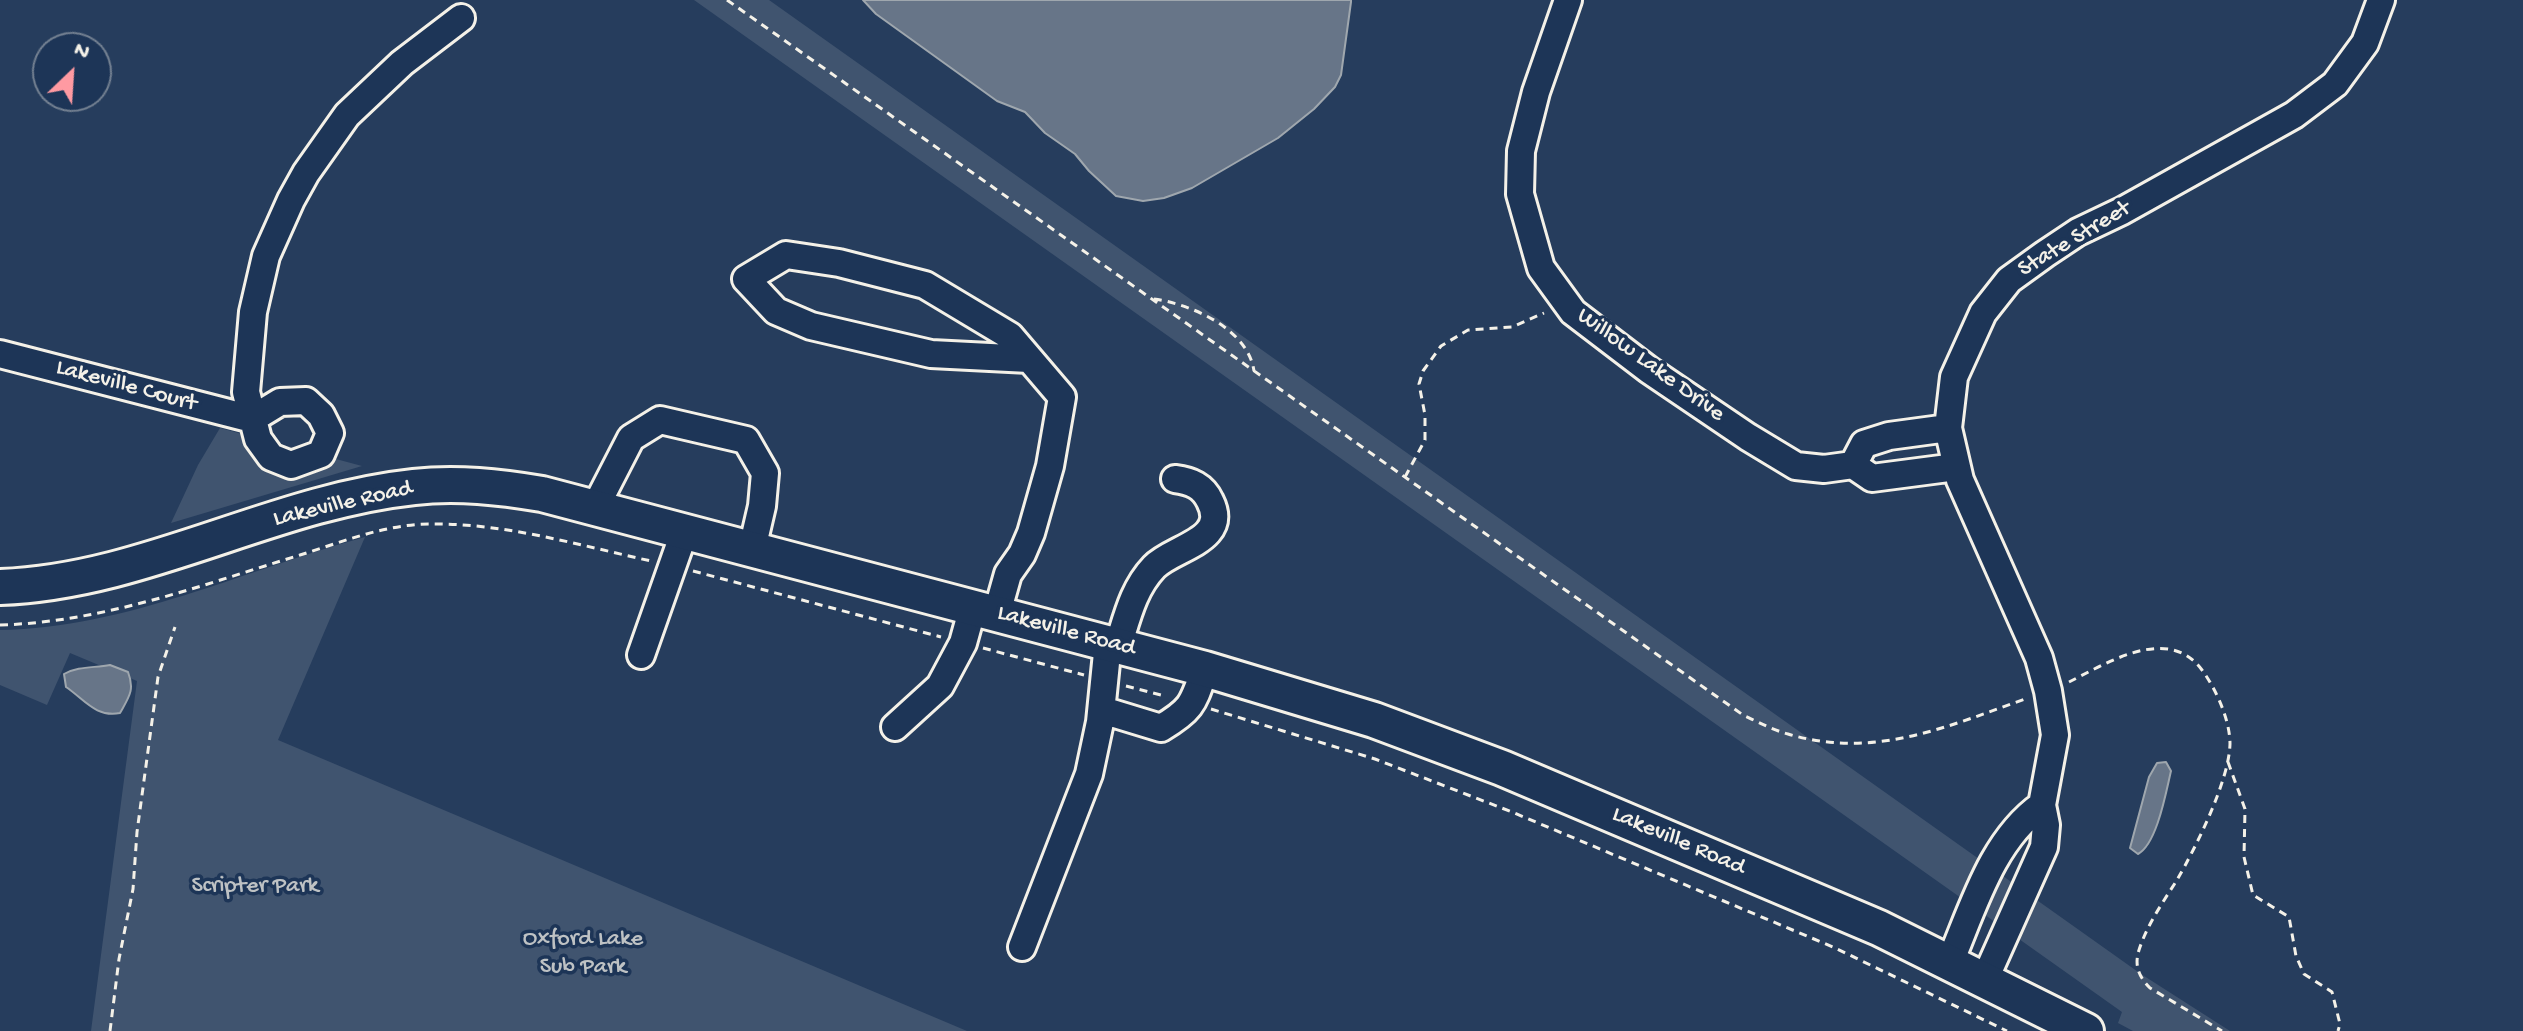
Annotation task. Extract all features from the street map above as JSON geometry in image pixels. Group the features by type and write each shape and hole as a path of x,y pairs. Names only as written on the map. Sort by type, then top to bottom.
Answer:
{"main road":[{"name":"Lakeville Road","path":"0,587 40,585 92,576 336,502 403,488 482,486 542,494 1113,644 1333,707 1464,753 1807,897 1950,962 2086,1031"}],"street":[{"name":"Willow Lake Drive","path":"1568,0 1536,92 1521,151 1520,194 1541,268 1573,312 1649,370 1796,466 1824,469 1853,465 1872,478 1956,467"},
{"name":"State Street","path":"1985,979 2044,847 2046,825 2042,805 2055,735 2039,658 1956,467 1948,428 1954,377 1967,344 1983,313 2009,280 2078,232 2122,211 2294,115 2335,84 2365,43 2381,0"},
{"name":"Lakeville Court","path":"0,354 252,419 246,392 253,312 266,256 291,200 327,141 364,97 461,18"},
{"path":"895,727 940,686 963,643 1022,554 1050,466 1062,397 1010,336 925,285 839,263 786,255 746,279 776,311 811,326 931,354 1029,359"},
{"path":"596,506 631,438 660,420 746,440 765,473 762,506 752,549"},
{"path":"1853,465 1864,444 1889,436 1948,428"},
{"path":"1022,947 1089,774 1113,644 1133,598 1152,569 1166,557 1194,545 1210,531 1214,520 1214,510 1199,486 1175,479"},
{"path":"641,655 685,530"},
{"path":"1102,710 1161,728 1182,716 1193,704 1205,669"},
{"path":"1950,962 1997,855 2025,816 2042,805"}],"path":[{"path":"727,0 1743,715 1788,734 1852,744 1887,742 1925,735 2048,691 2121,656 2151,648 2173,651 2194,660 2208,679 2223,711 2230,743 2221,786 2181,872 2138,951 2136,963 2140,979 2150,988 2222,1031"},
{"path":"1149,298 1179,303 1206,316 1243,345 1252,360 1254,371"},
{"path":"1405,477 1425,440 1425,415 1419,384 1423,371 1441,346 1468,330 1512,327 1537,318 1564,300"},
{"path":"0,625 35,624 122,609 380,531 428,524 511,529 673,565 1193,704 1375,759 1512,812 1833,947 2007,1031"},
{"path":"110,1031 119,959 133,889 137,832 158,677 175,627"},
{"path":"2227,758 2245,809 2244,857 2253,895 2289,917 2296,956 2304,974 2332,992 2340,1024 2338,1031"}],"green space":[{"path":"694,0 769,0 2141,974 2230,1031 2133,1031 2118,1023 2122,1012"},
{"path":"220,428 362,466 171,523 198,465"},
{"name":"Scripter Park","path":"365,537 278,740 967,1031 91,1031 137,681 70,653 47,705 0,685 0,630 47,627 139,608"}],"shaded area":[{"path":"863,0 1351,2 1341,75 1335,87 1314,109 1278,138 1192,188 1164,198 1143,201 1116,196 1075,154 1045,133 1025,112 997,101 876,14"},
{"path":"110,665 128,672 130,678 130,693 120,713 97,710 66,687 64,674 69,671"},
{"path":"2166,762 2171,771 2160,817 2150,840 2138,854 2130,848 2149,777 2157,763"}],"park label":[{"name":"Oxford Lake Sub Park","path":"583,954"}]}
